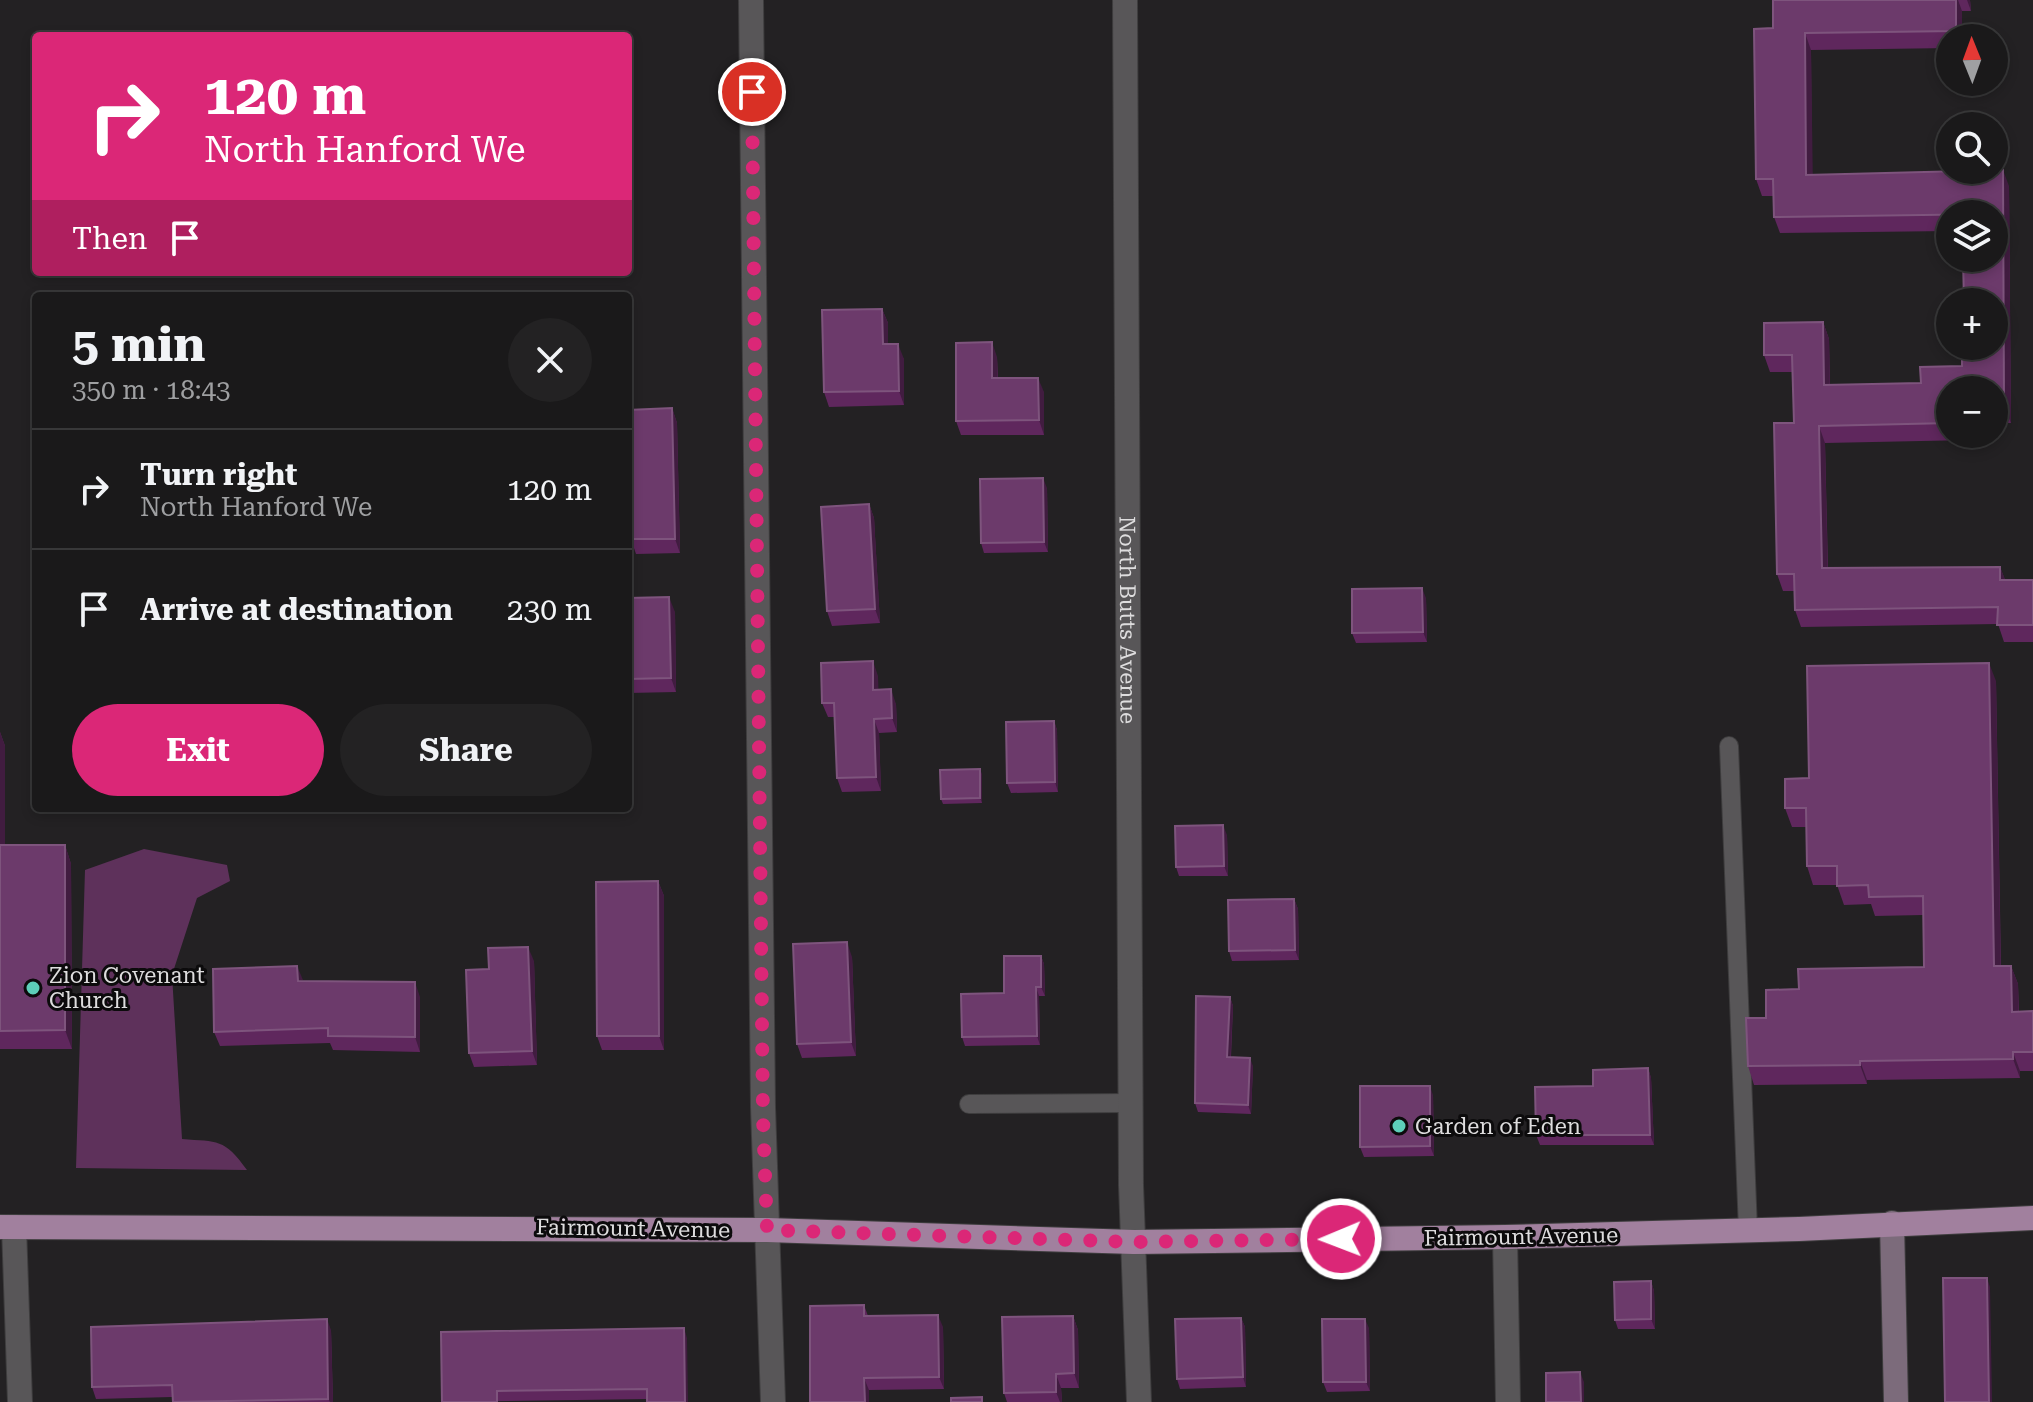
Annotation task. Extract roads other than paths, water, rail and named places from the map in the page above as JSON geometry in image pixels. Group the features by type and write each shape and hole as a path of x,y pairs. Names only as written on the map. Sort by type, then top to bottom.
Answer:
{"main road":[{"name":"Fairmount Avenue","path":"7,1227 767,1230 1134,1242 1505,1237 2033,1218"}],"street":[{"path":"751,0 763,1117 773,1402"},
{"name":"North Butts Avenue","path":"1125,0 1130,1103 1139,1402"},
{"path":"1892,1223 1896,1402"},
{"path":"7,1227 20,1402"},
{"path":"1505,1237 1508,1402"}],"lane":[{"path":"1729,746 1748,1230"},
{"path":"969,1104 1130,1103"}],"place":[{"name":"Zion Covenant Church","path":"33,988"},
{"name":"Garden of Eden","path":"1399,1126"}]}
